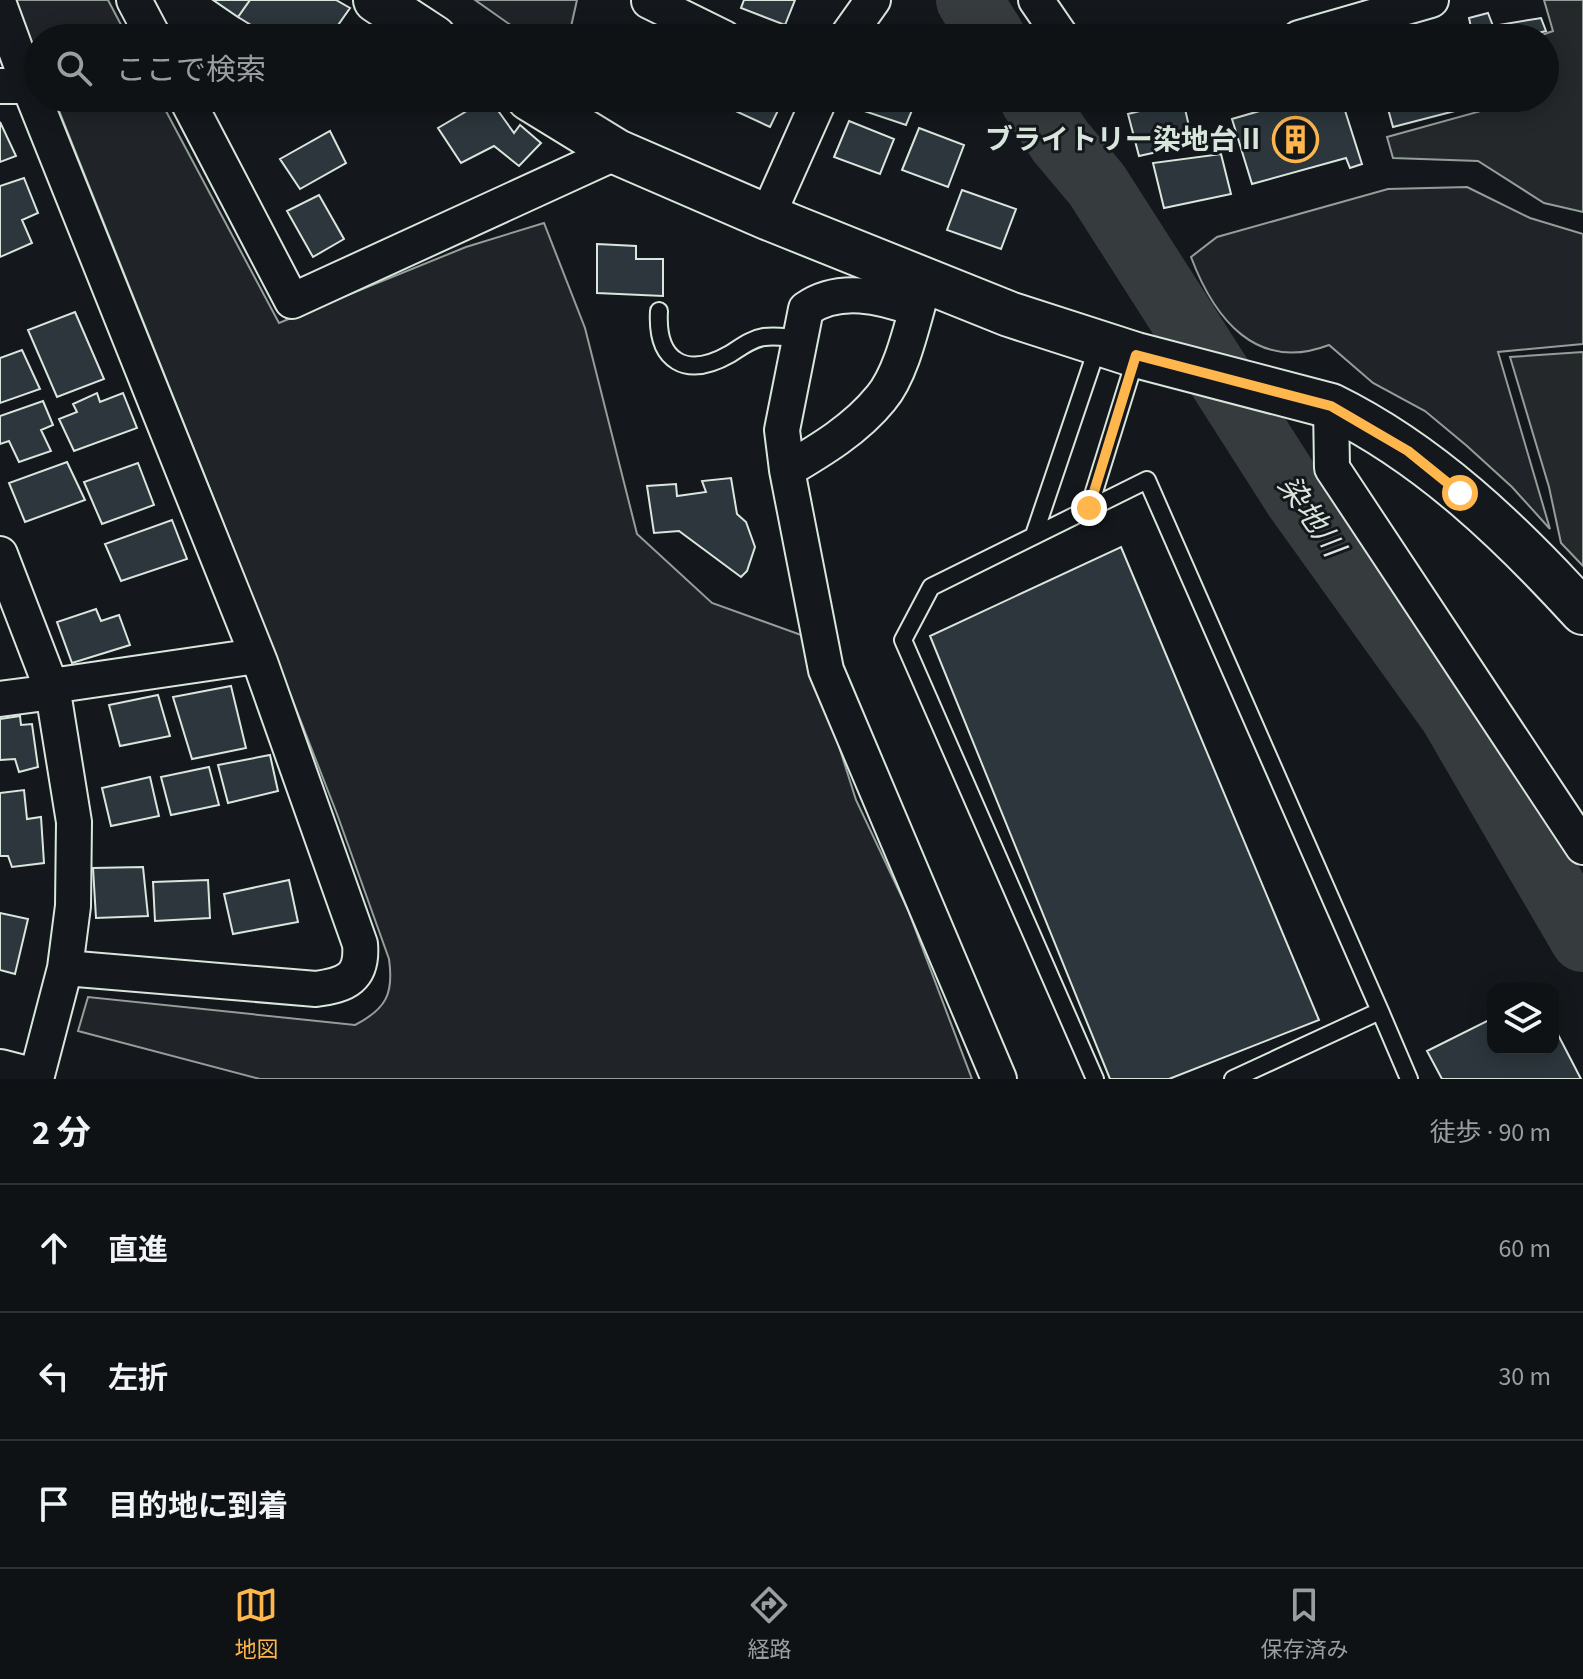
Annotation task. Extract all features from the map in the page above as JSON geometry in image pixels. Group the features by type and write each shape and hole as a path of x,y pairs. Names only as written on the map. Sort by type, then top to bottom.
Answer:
{"street":[{"path":"134,0 147,24"},
{"path":"376,0 413,24"},
{"path":"1036,0 1052,24"},
{"path":"1348,24 1431,0"},
{"path":"649,1 696,24"},
{"path":"0,7 14,86 24,110"},
{"path":"25,112 256,656 360,944 358,973 347,982 316,989 65,968"},
{"path":"193,112 292,301 617,152"},
{"path":"552,112 617,152 767,217 920,295 1331,406 1358,420 1434,471 1554,580 1583,612"},
{"path":"767,217 814,112"},
{"path":"920,295 820,300 806,309 782,430 826,670 999,1079"},
{"path":"787,470 836,441 883,397 901,358 920,295"},
{"path":"1331,406 1332,468 1583,847"},
{"path":"0,554 52,689 74,822 73,906 65,968 36,1079"},
{"path":"0,699 256,656"},
{"path":"0,1072 27,1079"}],"lane":[{"path":"659,311 662,348 671,360 685,364 729,355 762,337 802,338"},
{"path":"1089,508 1131,353"},
{"path":"1034,535 1131,353"},
{"path":"1095,1079 903,640 931,587 1147,480 1409,1079"},
{"path":"1233,1079 1380,1011"}],"shaded area":[{"path":"15,0 108,0 121,24 24,24"},
{"path":"475,0 577,0 572,24 509,24"},
{"path":"1544,0 1583,0 1583,212 1544,203 1478,161 1393,158 1387,137 1477,112 1559,112 1559,24 1551,24"},
{"path":"60,112 166,112 279,323 466,247 544,223 585,328 637,534 712,603 804,636 856,800 908,910 972,1079 260,1079 78,1031 88,997 355,1025 381,1006 389,991 389,959 337,814"},
{"path":"1467,187 1530,218 1583,234 1583,344 1498,352 1550,529 1512,487 1425,411 1373,383 1329,345 1303,352 1280,352 1259,346 1241,334 1212,300 1191,257 1217,237 1388,189"},
{"path":"1583,352 1583,566 1561,543 1549,487 1510,357"}],"building":[{"path":"213,0 250,0 238,17"},
{"path":"250,0 336,0 350,8 339,24 249,24 238,17"},
{"path":"744,0 795,0 785,24 741,8"},
{"path":"1488,13 1492,24 1470,24 1469,18"},
{"path":"1541,18 1543,24 1505,24"},
{"path":"465,112 499,112 514,133 520,125 541,143 519,166 494,146 461,163 438,128"},
{"path":"738,112 777,112 770,127"},
{"path":"867,112 911,112 906,125"},
{"path":"1186,112 1193,144 1139,156 1128,114"},
{"name":"ブライトリー染地台Ⅱ","path":"1256,112 1345,112 1362,164 1350,168 1346,158 1252,184 1232,119"},
{"path":"1389,112 1451,112 1393,127"},
{"path":"849,121 894,139 880,174 834,157"},
{"path":"0,122 16,156 0,162"},
{"path":"919,128 964,145 948,187 902,170"},
{"path":"330,131 346,163 300,189 280,159"},
{"path":"1221,154 1231,194 1164,208 1153,163"},
{"path":"24,178 38,213 22,220 32,243 0,257 0,186"},
{"path":"962,190 1016,209 1001,249 947,230"},
{"path":"319,195 344,239 313,257 287,211"},
{"path":"597,244 636,246 636,259 663,259 663,296 597,293"},
{"path":"75,312 104,379 57,397 28,330"},
{"path":"22,350 40,389 0,403 0,358"},
{"path":"97,393 100,402 123,393 137,428 74,451 59,419 77,412 73,404"},
{"path":"43,401 53,425 41,430 51,451 19,462 9,441 0,444 0,416"},
{"path":"67,462 85,500 25,522 9,483"},
{"path":"138,463 154,505 102,524 84,482"},
{"path":"731,478 737,514 746,522 755,547 747,571 741,577 679,531 654,533 647,486 676,484 677,496 706,492 702,481"},
{"path":"172,520 187,559 121,581 105,544"},
{"path":"1121,547 1319,1020 1169,1079 1110,1079 930,636"},
{"path":"96,609 101,621 119,615 130,645 72,663 57,622"},
{"path":"231,686 246,748 192,759 173,697"},
{"path":"158,695 170,736 120,746 109,705"},
{"path":"20,716 21,725 32,724 38,767 19,772 15,759 0,760 0,719"},
{"path":"270,755 278,791 228,803 218,765"},
{"path":"209,767 219,805 171,815 161,777"},
{"path":"150,777 159,816 111,826 102,788"},
{"path":"24,790 27,819 41,817 44,863 12,867 8,856 0,856 0,793"},
{"path":"143,867 148,916 96,918 93,868"},
{"path":"208,880 210,918 155,921 153,882"},
{"path":"289,880 298,922 233,934 224,894"},
{"path":"0,913 28,919 15,974 0,970"},
{"path":"1487,1021 1487,1055 1559,1055 1559,1037 1581,1079 1442,1079 1427,1051"}],"waterway":[{"name":"染地川","path":"969,0 984,24"},
{"name":"染地川","path":"1041,112 1060,141 1097,185 1297,498 1452,714 1583,939"}],"place":[{"name":"ブライトリー染地台Ⅱ","path":"1296,139"}],"route":[{"path":"1089,508 1136,355 1331,406 1408,451 1460,493"}]}
